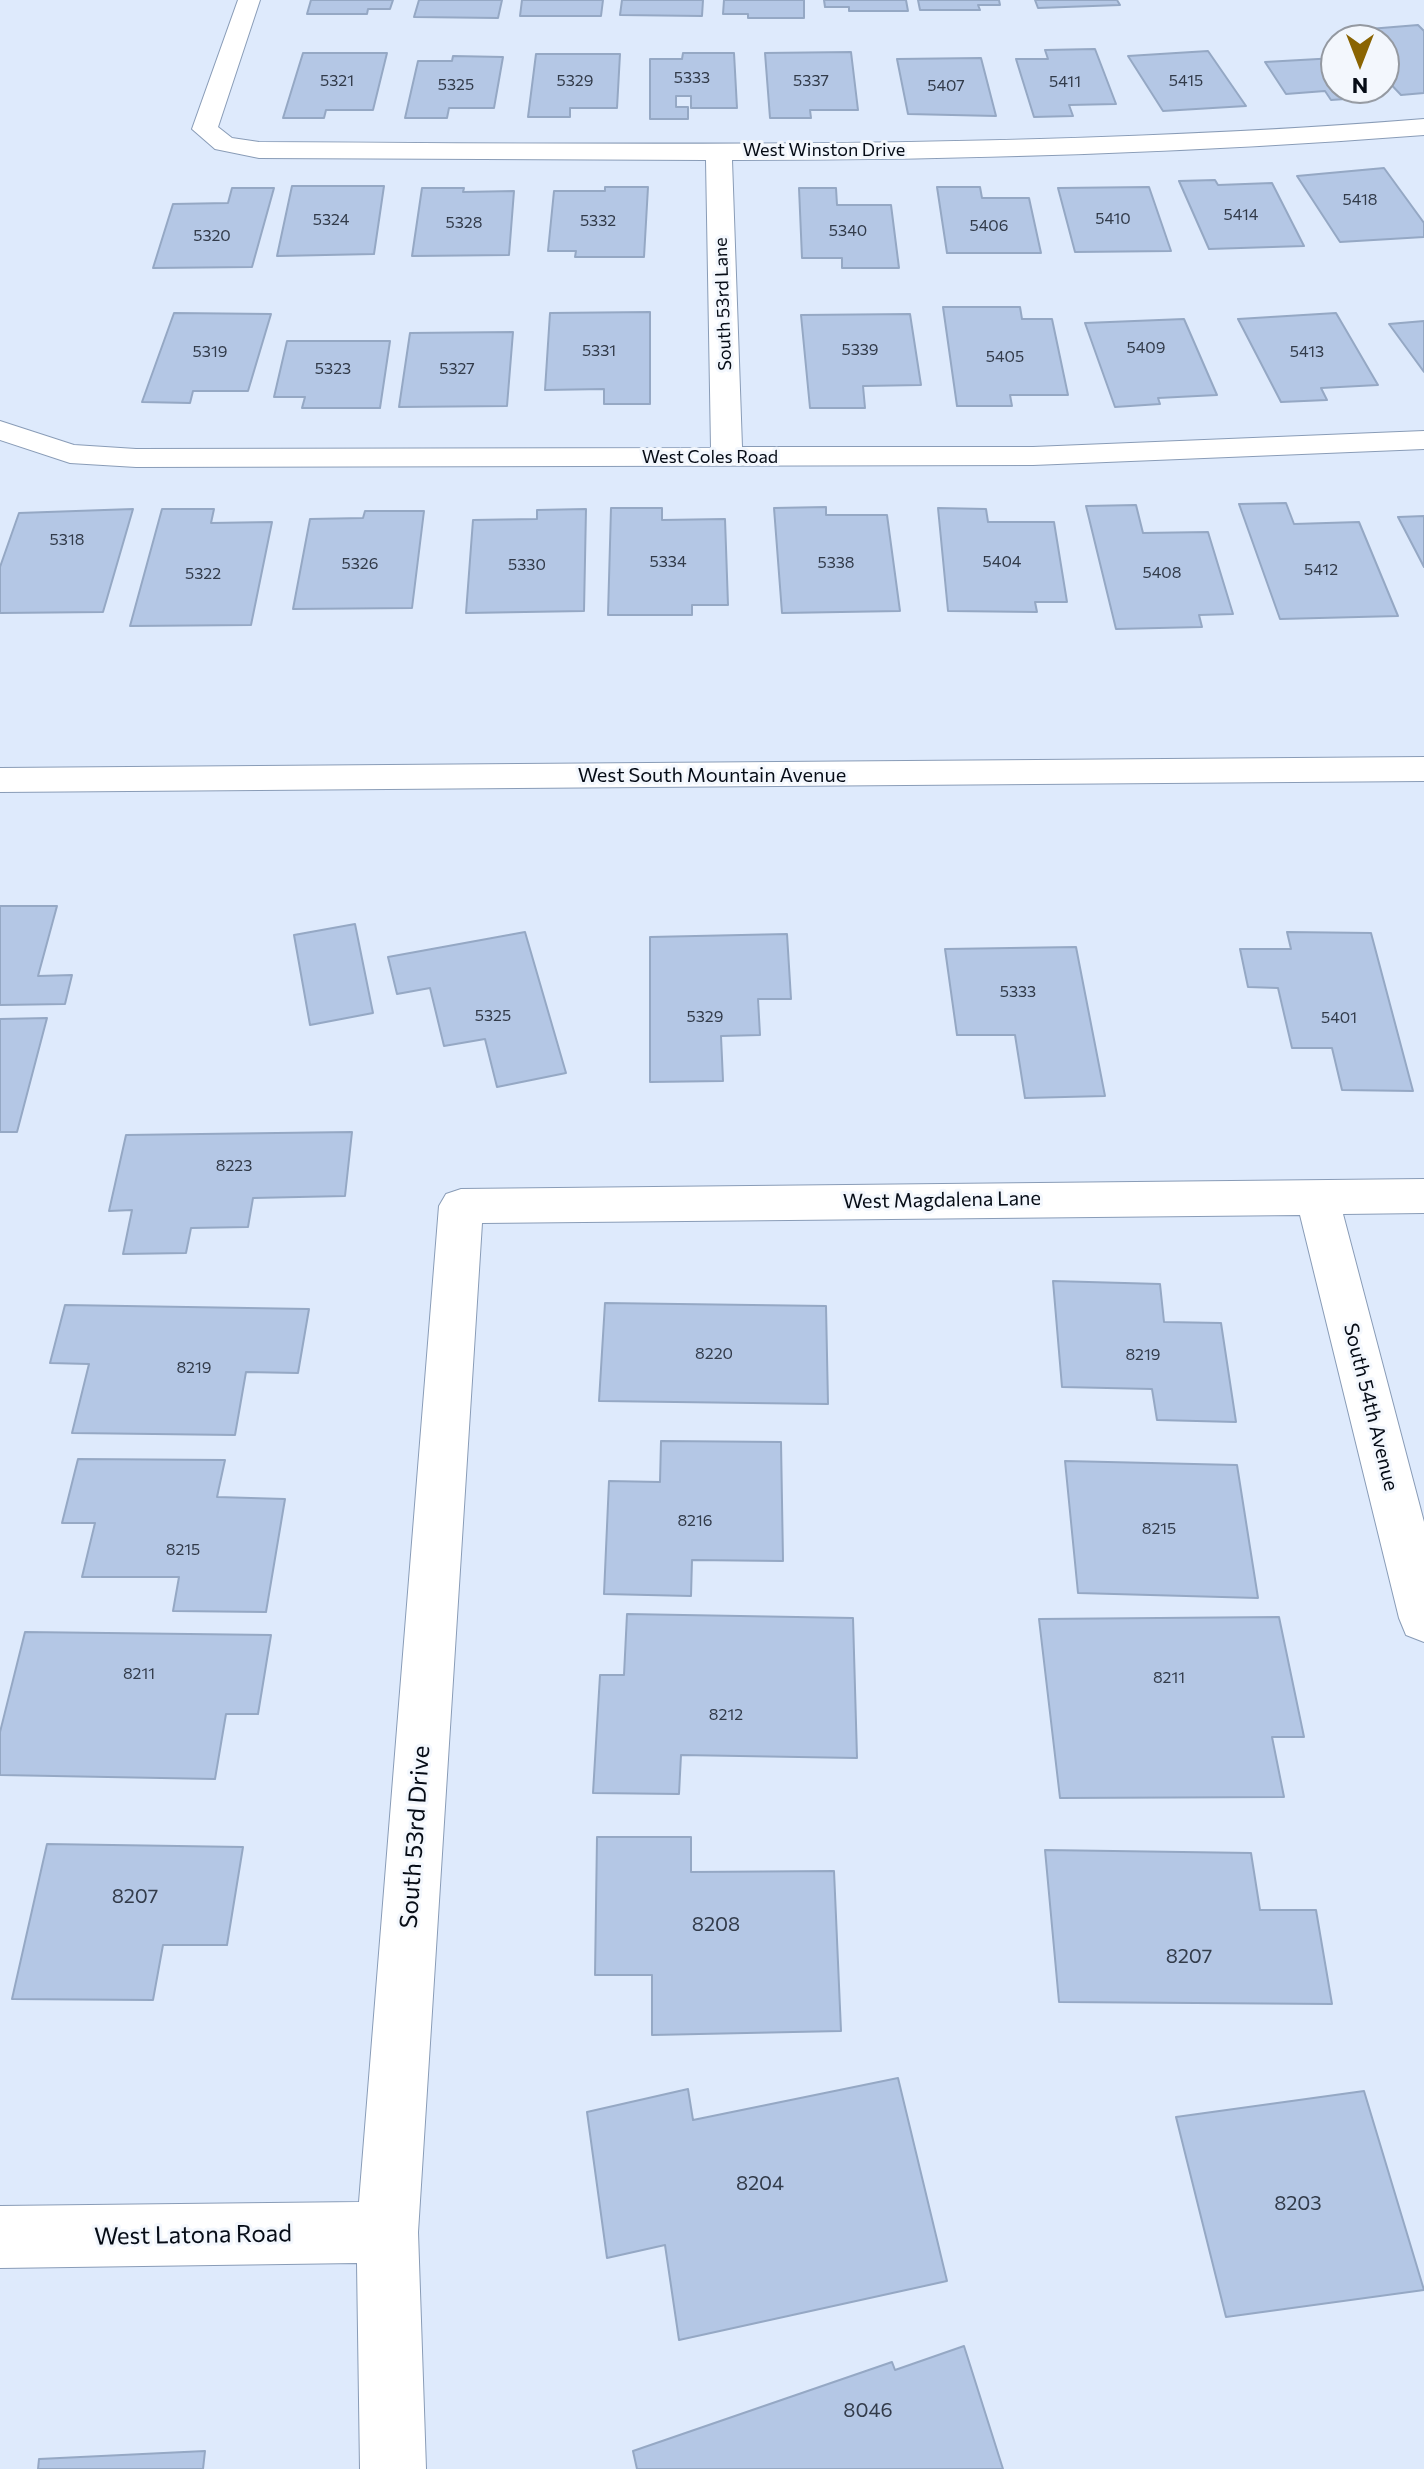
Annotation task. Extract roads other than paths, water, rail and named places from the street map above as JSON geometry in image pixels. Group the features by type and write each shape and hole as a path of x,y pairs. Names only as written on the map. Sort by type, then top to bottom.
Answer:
{"street":[{"name":"West Winston Drive","path":"249,0 205,129 224,144 259,150 719,151 1187,145 1424,127"},
{"name":"South 53rd Lane","path":"719,151 727,457"},
{"name":"West Coles Road","path":"0,430 70,454 136,458 1033,456 1424,440"},
{"name":"West South Mountain Avenue","path":"0,780 1424,769"},
{"name":"South 54th Avenue","path":"1317,1196 1424,1618"},
{"name":"West Magdalena Lane","path":"461,1206 1424,1196"},
{"name":"South 53rd Drive","path":"393,2469 387,2232 461,1206"},
{"name":"West Latona Road","path":"0,2237 387,2232"}]}
